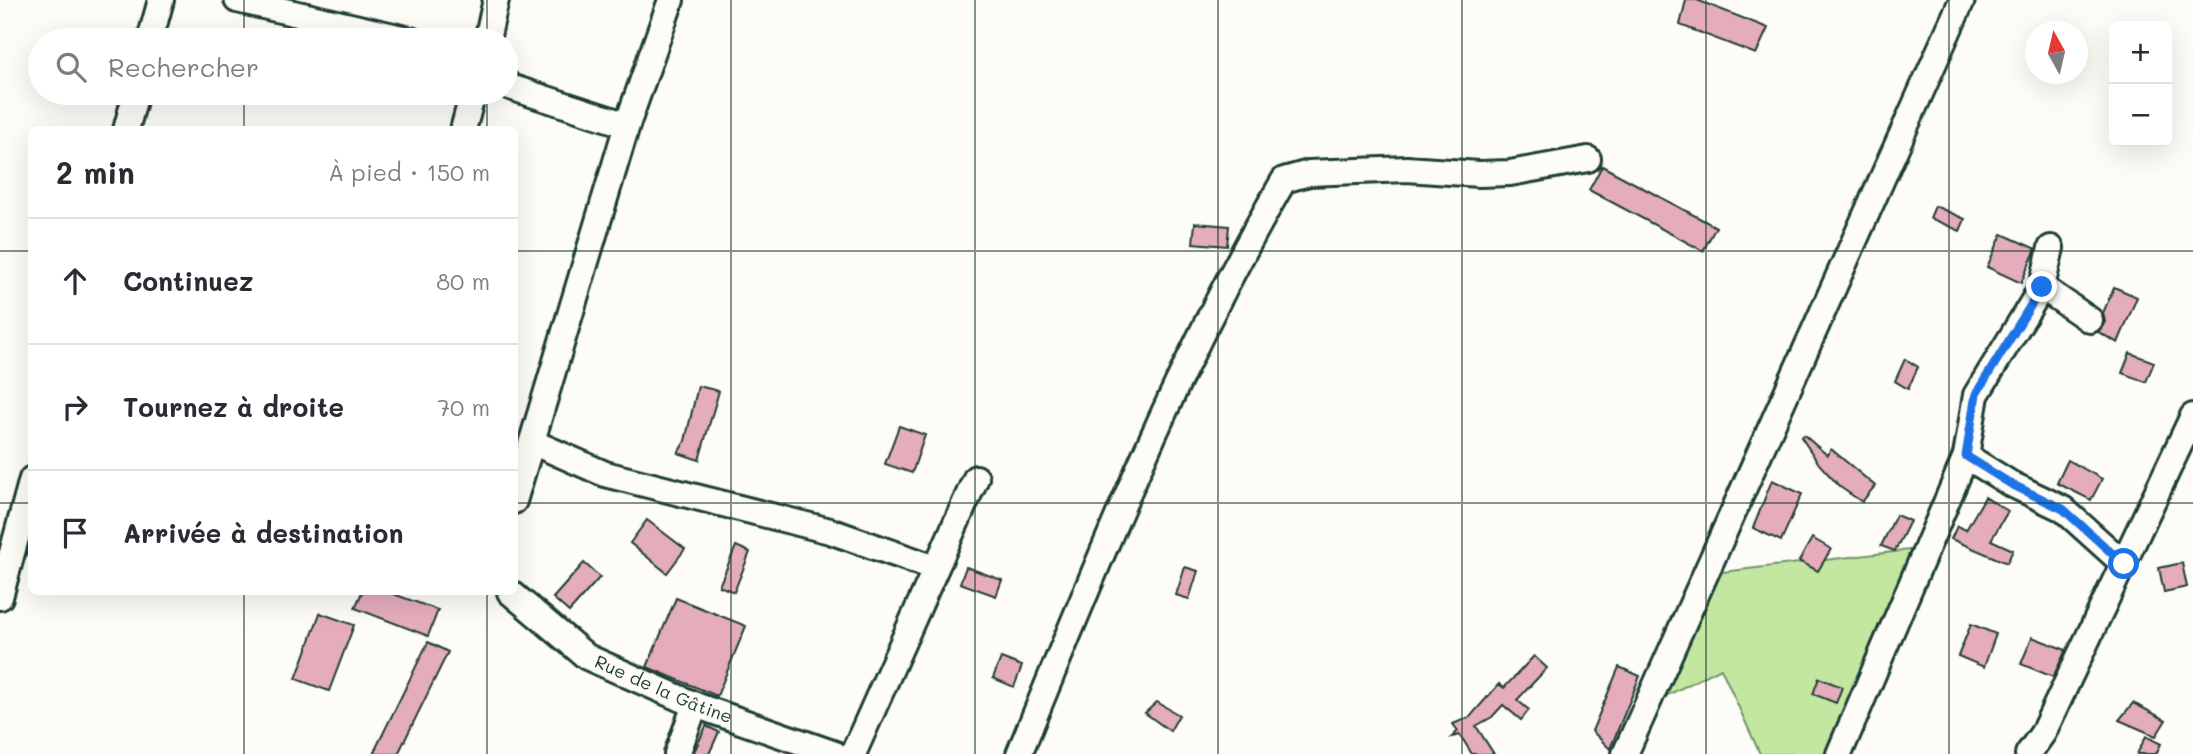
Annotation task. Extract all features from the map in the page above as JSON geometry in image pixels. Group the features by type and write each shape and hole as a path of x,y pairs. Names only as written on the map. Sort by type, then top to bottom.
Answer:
{"street":[{"path":"153,28 160,0"},
{"path":"237,0 359,28"},
{"path":"490,28 496,0"},
{"path":"518,488 627,125 671,0"},
{"path":"1625,754 1962,0"},
{"path":"518,90 627,125"},
{"path":"127,126 133,105"},
{"path":"464,126 470,105"},
{"path":"1019,754 1130,485 1222,298 1284,180 1308,173 1407,169 1510,173 1588,159"},
{"path":"1839,754 1966,456 1976,394 2042,287 2051,248"},
{"path":"2042,287 2090,320"},
{"path":"2028,754 2043,733 2193,416"},
{"path":"532,442 605,474 830,531 935,568"},
{"path":"1966,456 2011,484 2063,509 2124,564"},
{"path":"853,754 976,478"},
{"path":"0,597 28,494"},
{"name":"Rue de la Gâtine","path":"514,595 587,657 695,705 835,754"},
{"path":"677,754 695,705"}],"green space":[{"path":"1927,548 1839,754 1760,754 1721,668 1646,706 1706,574"}],"building":[{"path":"1686,0 1697,0 1768,28 1756,54 1680,25"},
{"path":"1602,166 1716,227 1703,251 1589,190"},
{"path":"1935,206 1965,219 1960,231 1930,218"},
{"path":"1195,223 1229,226 1227,246 1193,243"},
{"path":"2002,234 2036,249 2021,283 1987,267"},
{"path":"2114,287 2137,297 2118,343 2098,332 2105,322 2103,313"},
{"path":"2130,353 2154,362 2146,382 2122,373"},
{"path":"1905,359 1918,367 1908,389 1895,381"},
{"path":"698,386 719,391 699,460 678,453 685,441"},
{"path":"899,426 925,435 912,473 885,464"},
{"path":"1804,435 1827,455 1831,449 1875,486 1862,502 1840,487 1819,464 1801,437"},
{"path":"2068,460 2102,479 2091,500 2057,483"},
{"path":"1772,480 1802,494 1781,541 1753,528"},
{"path":"1985,497 2008,511 1991,540 2013,550 2007,563 1951,539 1957,526 1966,530"},
{"path":"1896,515 1910,521 1895,551 1881,546"},
{"path":"647,520 685,549 667,573 630,543"},
{"path":"1812,538 1831,549 1818,571 1799,561"},
{"path":"736,546 750,552 734,592 719,586"},
{"path":"584,563 600,577 569,612 553,598"},
{"path":"2182,563 2187,587 2164,592 2159,568"},
{"path":"966,567 1002,580 996,596 960,583"},
{"path":"1185,567 1198,571 1189,599 1176,595"},
{"path":"361,595 396,595 438,610 428,636 355,608"},
{"path":"676,598 746,626 717,696 647,667"},
{"path":"320,613 354,625 329,691 296,679"},
{"path":"1971,624 1996,634 1984,667 1958,656"},
{"path":"2032,637 2066,650 2053,677 2021,664"},
{"path":"428,642 448,652 398,754 373,754"},
{"path":"1534,656 1547,668 1517,700 1529,710 1521,720 1503,705 1492,717 1476,726 1494,754 1472,754 1460,735 1452,737 1458,731 1453,724 1470,717 1499,684 1504,688"},
{"path":"1001,658 1022,666 1014,687 993,678"},
{"path":"1619,667 1640,676 1610,749 1592,731"},
{"path":"1819,678 1842,687 1836,703 1813,694"},
{"path":"1157,702 1179,715 1170,731 1145,713"},
{"path":"2133,703 2166,720 2156,736 2119,720"},
{"path":"706,726 719,732 709,754 693,754"},
{"path":"2146,736 2161,744 2156,754 2137,754"}],"route":[{"path":"2042,287 1976,394 1966,456 2011,484 2063,509 2124,564"}]}
